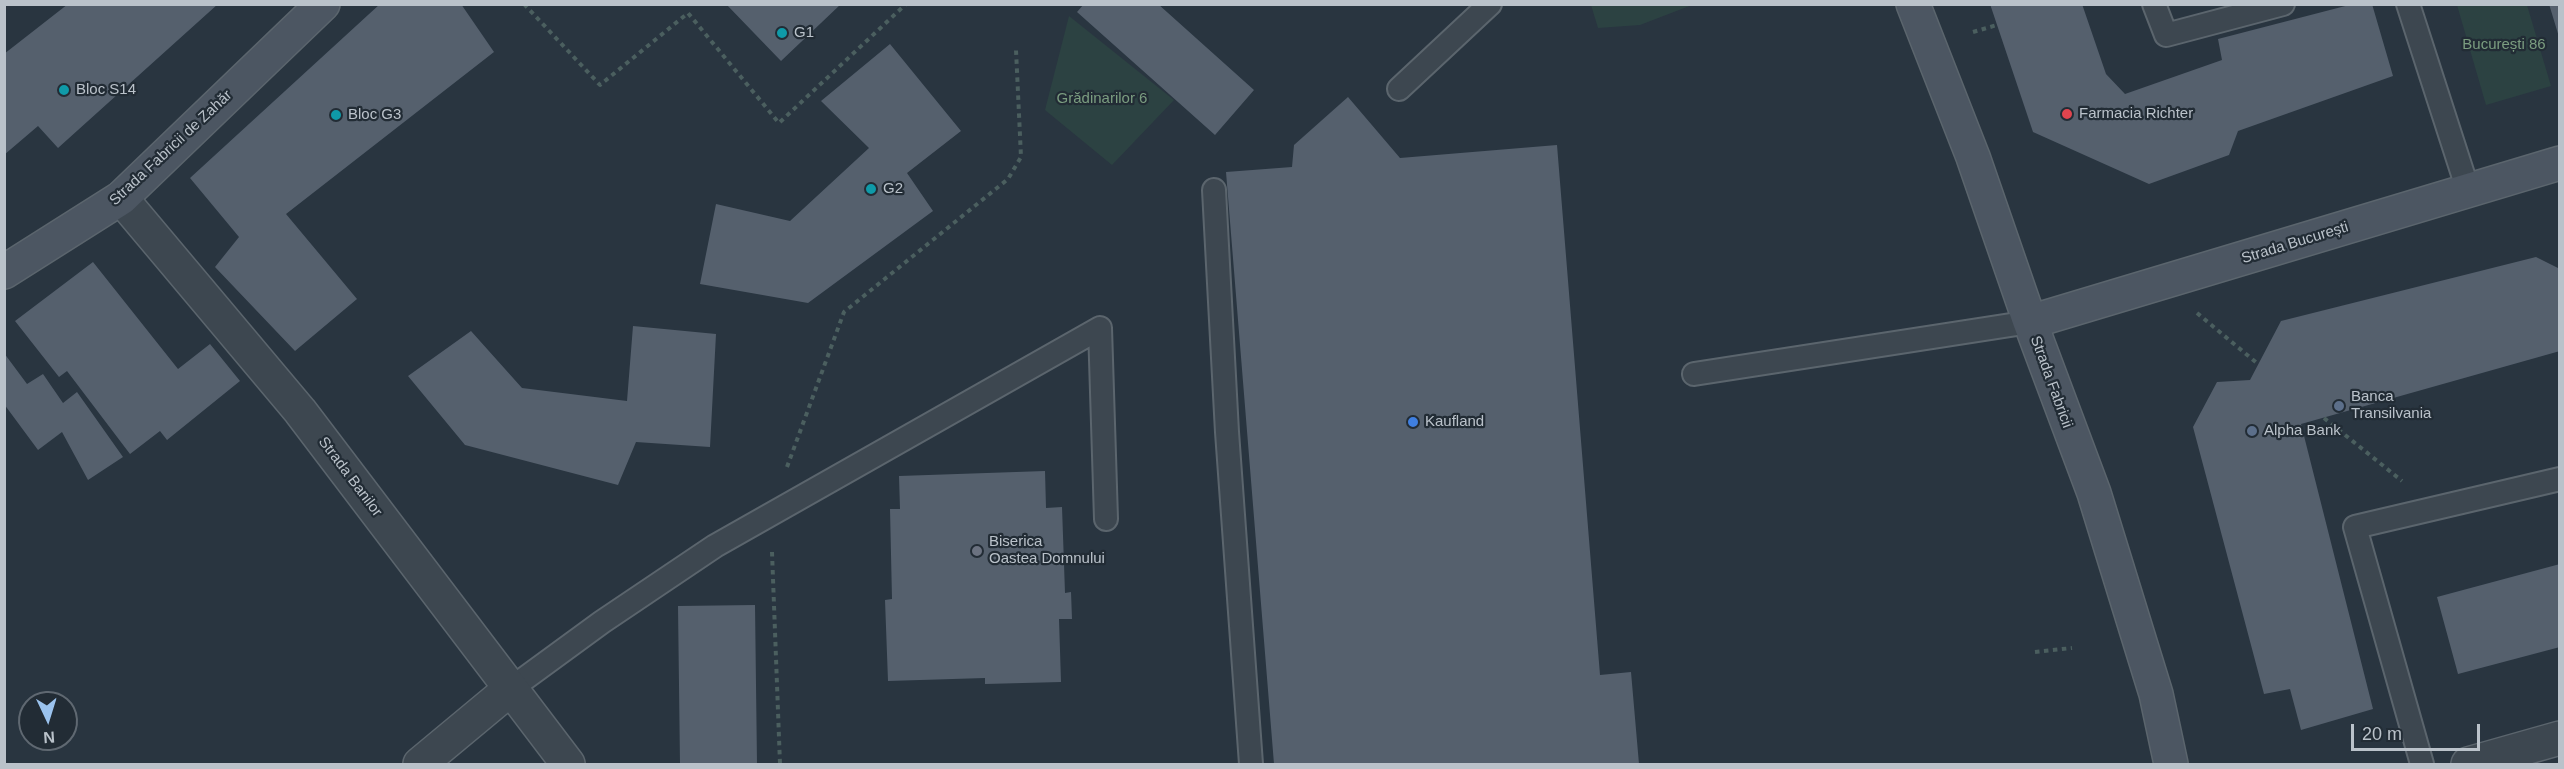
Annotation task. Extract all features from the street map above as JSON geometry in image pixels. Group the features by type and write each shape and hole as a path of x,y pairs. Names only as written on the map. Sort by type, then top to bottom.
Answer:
{"main road":[{"name":"Strada Fabricii de Zahăr","path":"4,272 121,198 322,4"},
{"name":"Strada Fabricii","path":"1913,4 1973,157 2030,322 2094,493 2156,694 2171,765"},
{"name":"Strada București","path":"2030,322 2163,284 2559,163"}],"street":[{"name":"Strada Banilor","path":"121,198 300,411 568,765"},
{"path":"420,765 509,690"},
{"path":"2468,765 2559,738"}],"lane":[{"path":"1399,90 1490,4"},
{"path":"2154,4 2166,35 2283,4"},
{"path":"2408,4 2468,190"},
{"path":"1214,190 1227,432 1251,765"},
{"path":"1694,374 2030,322"},
{"path":"509,690 611,615 715,546 1100,328 1106,519"},
{"path":"2422,765 2355,527 2559,479"}],"path":[{"path":"524,4 600,85 688,13 780,123 906,4"},
{"path":"1973,32 1997,25"},
{"path":"798,435 844,312 1008,179 1021,157 1016,50"},
{"path":"2163,284 2258,364"},
{"path":"2324,418 2435,508"},
{"path":"771,514 780,765"},
{"path":"2035,652 2072,648"}],"green space":[{"path":"1591,4 1692,5 1640,25 1598,28"},
{"name":"București 86","path":"2457,5 2527,5 2551,86 2486,105"},
{"name":"Grădinarilor 6","path":"1069,16 1174,100 1112,165 1045,110"}],"building":[{"name":"Bloc S14","path":"68,4 218,4 58,148 38,126 4,155 4,54"},
{"name":"Bloc G3","path":"380,4 461,4 494,52 286,214 357,299 295,351 215,267 239,237 190,178"},
{"name":"G1","path":"726,4 841,4 781,61"},
{"path":"1084,4 1158,4 1254,90 1215,135 1077,12"},
{"path":"1990,4 2082,4 2106,74 2125,94 2222,60 2218,39 2353,4 2372,4 2393,76 2238,131 2229,155 2149,184 2033,132"},
{"path":"2549,4 2560,4 2560,37 2559,37"},
{"name":"G2","path":"890,44 961,131 907,173 933,211 808,303 700,284 716,204 790,221 869,148 821,101"},
{"name":"Kaufland","path":"1348,97 1400,158 1557,145 1600,675 1631,672 1639,764 1274,764 1226,172 1292,167 1294,145"},
{"path":"2536,257 2560,269 2560,351 2301,424 2373,709 2301,730 2290,689 2264,694 2193,427 2217,382 2250,380 2281,321"},
{"path":"93,262 178,369 210,344 240,381 167,440 160,431 130,454 67,371 59,377 15,321"},
{"path":"633,326 716,334 710,447 636,442 618,485 465,445 408,376 471,331 522,388 627,401"},
{"path":"4,353 27,384 43,374 63,403 77,392 123,457 88,480 62,432 38,450 4,404"},
{"name":"Biserica Oastea Domnului","path":"1045,471 1046,508 1062,507 1065,593 1071,592 1072,619 1059,619 1061,682 985,684 985,678 888,681 885,600 892,599 890,509 900,509 899,476"},
{"path":"2560,564 2560,647 2458,674 2437,597"},
{"path":"755,605 757,764 680,764 678,606"}],"place":[{"name":"G1","path":"782,33"},
{"name":"Bloc S14","path":"64,90"},
{"name":"Farmacia Richter","path":"2067,114"},
{"name":"Bloc G3","path":"336,115"},
{"name":"G2","path":"871,189"},
{"name":"Banca Transilvania","path":"2339,406"},
{"name":"Kaufland","path":"1413,422"},
{"name":"Alpha Bank","path":"2252,431"},
{"name":"Biserica Oastea Domnului","path":"977,551"}]}
